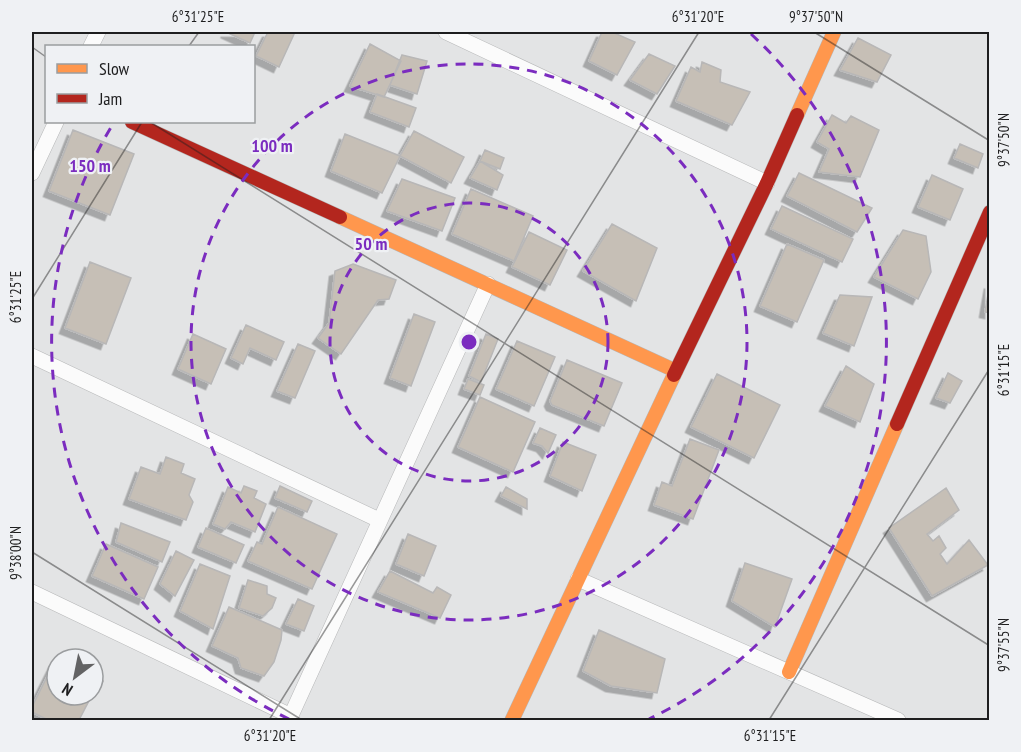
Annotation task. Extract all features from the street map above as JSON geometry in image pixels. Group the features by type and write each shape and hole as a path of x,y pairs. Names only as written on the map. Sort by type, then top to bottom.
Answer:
{"street":[{"path":"446,32 767,183"},
{"path":"512,720 767,183 834,32"},
{"path":"32,173 56,123"},
{"path":"134,123 676,371"},
{"path":"789,672 990,212"},
{"path":"32,592 290,718 488,284"},
{"path":"32,356 379,520"},
{"path":"578,579 898,720"}],"building":[{"path":"226,32 255,32 250,43"},
{"path":"268,32 295,32 279,67 256,56"},
{"path":"602,32 612,32 635,42 617,75 589,61"},
{"path":"858,38 891,55 877,82 840,70"},
{"path":"370,44 401,61 384,97 350,86"},
{"path":"649,54 675,66 657,94 630,80"},
{"path":"402,55 427,61 417,94 390,85"},
{"path":"702,62 721,70 720,82 750,92 732,125 676,101 691,67 700,72"},
{"path":"377,94 416,108 409,127 370,112"},
{"path":"832,115 846,123 851,116 879,130 860,177 819,172 829,149 817,142"},
{"path":"73,130 134,154 110,215 49,191"},
{"path":"414,131 464,157 451,183 400,156"},
{"path":"345,134 400,156 382,193 331,171"},
{"path":"960,144 983,154 978,168 954,158"},
{"path":"485,150 504,158 500,169 480,161"},
{"path":"480,161 503,175 497,190 470,178"},
{"path":"799,173 872,208 857,232 787,196"},
{"path":"932,175 963,189 950,220 918,207"},
{"path":"402,179 455,198 442,231 387,211"},
{"path":"471,189 533,216 514,261 452,234"},
{"path":"782,206 853,239 842,262 771,229"},
{"path":"612,224 657,248 636,301 583,271"},
{"path":"903,230 926,236 931,272 918,299 874,277"},
{"path":"529,232 567,250 550,285 512,267"},
{"path":"787,244 824,260 797,322 760,306"},
{"path":"90,262 131,278 106,344 65,328"},
{"path":"353,264 396,280 389,299 378,300 341,354 318,338 329,323 335,271"},
{"path":"990,283 990,313 985,312"},
{"path":"840,295 872,297 854,346 823,333"},
{"path":"414,314 435,322 411,386 390,378"},
{"path":"246,325 284,342 276,360 250,348 243,364 231,358"},
{"path":"193,334 226,349 211,384 178,369"},
{"path":"486,334 498,339 481,382 469,376"},
{"path":"517,341 555,357 534,406 496,389"},
{"path":"298,344 315,351 295,398 277,391"},
{"path":"567,360 622,383 604,426 552,405 550,401"},
{"path":"846,366 874,384 860,422 825,406"},
{"path":"948,373 962,381 950,403 936,398"},
{"path":"717,374 780,405 754,458 691,427"},
{"path":"468,379 484,385 480,395 464,389"},
{"path":"480,397 535,422 513,472 458,447"},
{"path":"540,428 556,435 548,453 542,446 533,443"},
{"path":"690,439 719,450 693,519 654,505 662,482 672,486"},
{"path":"563,442 596,455 582,491 550,476"},
{"path":"166,457 184,464 181,473 195,479 189,495 193,502 186,520 129,499 141,467 160,474"},
{"path":"244,486 257,491 254,498 266,504 255,532 231,522 225,529 213,524 228,487 241,493"},
{"path":"280,486 312,501 307,512 275,498"},
{"path":"506,487 527,499 527,509 501,496"},
{"path":"946,488 959,510 927,534 933,541 939,536 946,548 940,554 947,564 969,540 988,565 932,596 889,528"},
{"path":"278,507 337,534 312,589 248,561 257,542 262,544"},
{"path":"121,523 170,542 162,562 116,542"},
{"path":"206,528 244,545 236,563 198,547"},
{"path":"408,534 436,546 424,576 396,564"},
{"path":"106,544 158,567 144,599 92,576"},
{"path":"176,551 194,560 175,596 160,584"},
{"path":"745,563 792,579 775,627 732,601"},
{"path":"200,564 230,576 213,629 180,611"},
{"path":"390,571 433,593 437,587 451,595 440,618 378,592"},
{"path":"248,580 267,586 267,594 276,598 272,608 263,616 239,608"},
{"path":"298,599 314,606 304,631 286,624"},
{"path":"229,607 282,630 274,662 264,676 241,668 238,658 212,646"},
{"path":"599,630 665,659 657,693 611,686 583,671"},
{"path":"45,681 45,707 86,707 79,720 48,720 32,712 32,707"}],"traffic: slow":[{"path":"797,115 834,32"},
{"path":"340,217 676,371"},
{"path":"512,720 674,375"},
{"path":"789,672 897,424"}],"traffic: jam":[{"path":"674,375 767,183 797,115"},
{"path":"134,123 340,217"},
{"path":"897,424 990,212"}]}
